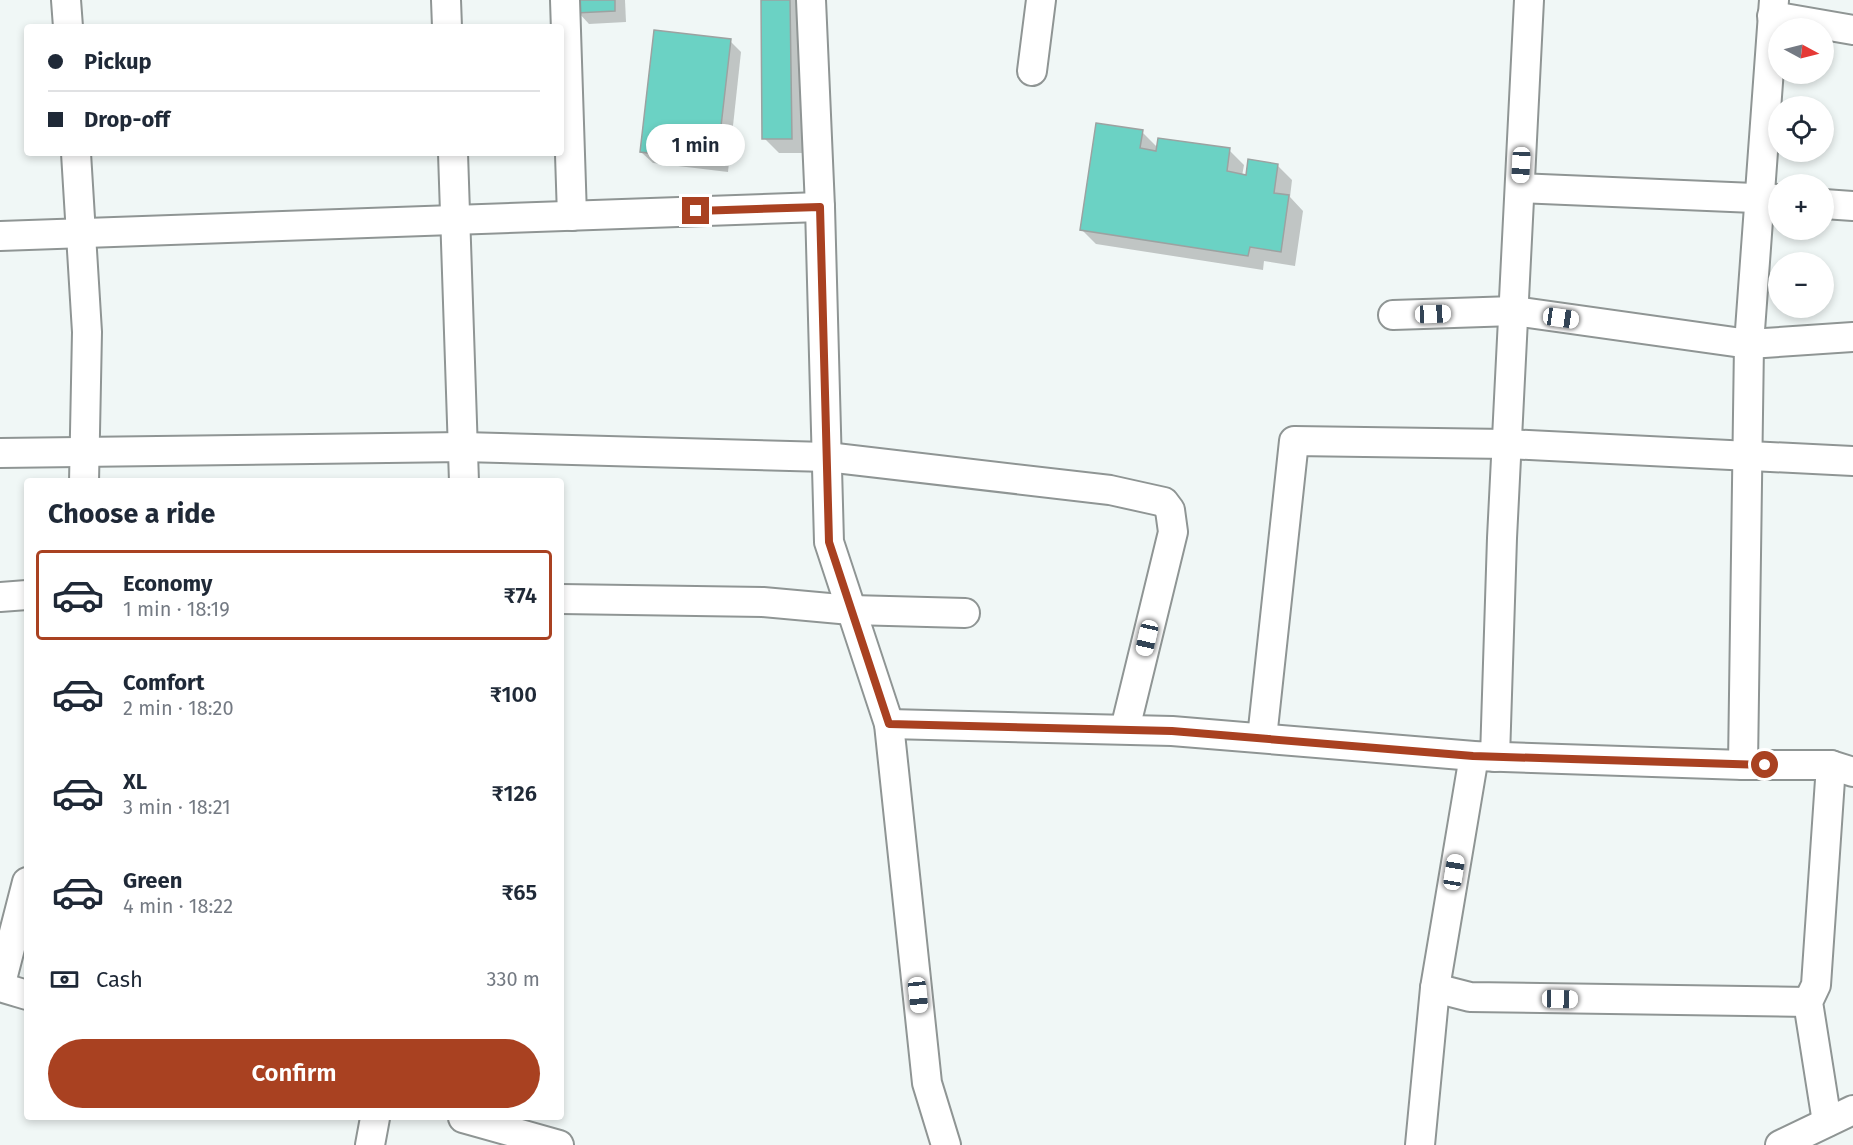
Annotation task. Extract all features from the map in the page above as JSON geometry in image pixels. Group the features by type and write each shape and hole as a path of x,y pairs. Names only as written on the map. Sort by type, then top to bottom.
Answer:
{"street":[{"path":"66,0 68,24"},
{"path":"446,0 447,24"},
{"path":"565,0 572,216"},
{"path":"811,0 820,207 829,542 889,724 927,1083 946,1145"},
{"path":"1032,71 1041,0"},
{"path":"1419,1145 1435,988 1484,756 1507,444 1529,0"},
{"path":"1770,174 1773,8 1853,30"},
{"path":"76,156 87,332 84,478"},
{"path":"453,156 464,478"},
{"path":"1520,188 1768,198"},
{"path":"1743,765 1749,344 1768,205"},
{"path":"1834,205 1853,206"},
{"path":"0,236 820,207"},
{"path":"1393,315 1514,311 1749,344 1853,337"},
{"path":"1262,738 1294,441 1507,444 1853,461"},
{"path":"0,453 85,450 463,447 827,457 1110,490 1164,502 1170,510 1173,532 1125,729"},
{"path":"0,597 24,595"},
{"path":"564,599 763,602 851,610 965,614"},
{"path":"889,724 1172,731 1484,756 1842,768 1816,985 1808,1002 1827,1122"},
{"path":"24,894 0,987 24,994"},
{"path":"1435,988 1470,997 1808,1002"},
{"path":"1780,1145 1853,1110"},
{"path":"370,1145 375,1120"},
{"path":"469,1120 558,1145"}],"building":[{"path":"576,0 615,0 615,11 576,13"},
{"path":"761,0 790,0 792,139 762,139"},
{"path":"654,30 731,39 717,161 640,152"},
{"path":"1096,123 1143,130 1140,148 1156,151 1158,138 1230,148 1227,171 1246,175 1248,159 1278,164 1274,193 1289,195 1281,252 1250,247 1248,256 1080,230"}],"route":[{"path":"696,211 820,207 829,542 889,724 1172,731 1473,756 1765,765"}]}
